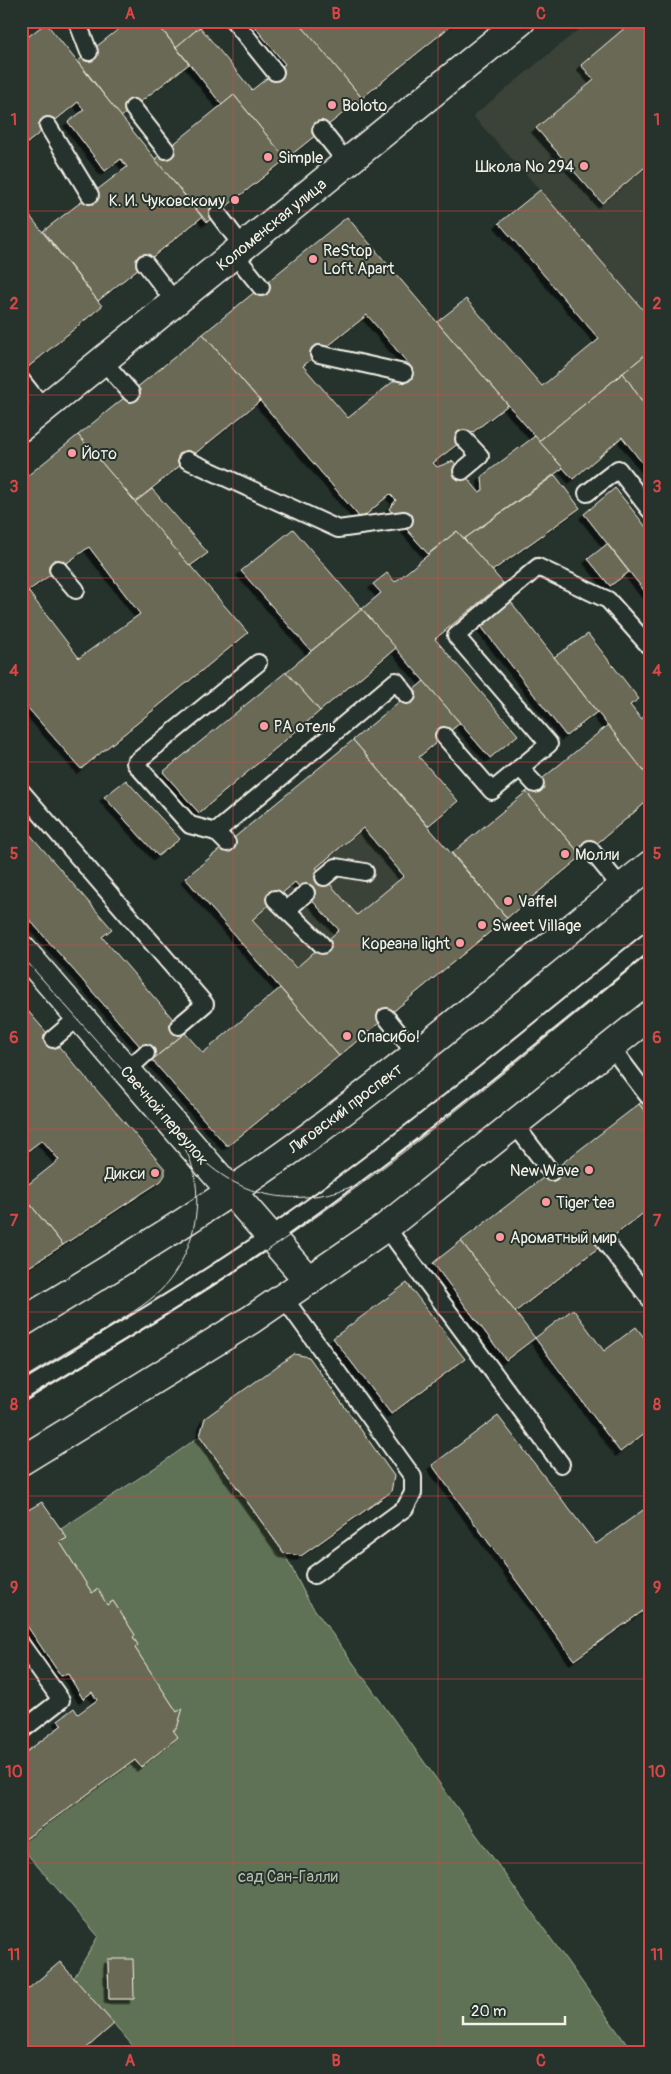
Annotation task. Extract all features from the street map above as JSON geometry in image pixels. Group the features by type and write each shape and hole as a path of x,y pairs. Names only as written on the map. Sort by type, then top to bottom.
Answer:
{"main road":[{"name":"Коломенская улица","path":"21,427 347,163 510,25"},
{"name":"Лиговский проспект","path":"21,1323 232,1192 310,1136 416,1054 650,864"},
{"name":"Свечной переулок","path":"21,949 80,1016 136,1062 232,1192 309,1281"},
{"path":"21,1461 220,1340 386,1227 650,1016"}],"lane":[{"path":"77,21 89,52"},
{"path":"234,21 275,72"},
{"path":"133,108 166,150"},
{"path":"48,126 90,196"},
{"path":"321,130 347,163"},
{"path":"218,214 261,287"},
{"path":"145,264 175,302"},
{"path":"318,354 404,373"},
{"path":"103,361 131,393"},
{"path":"21,380 44,409"},
{"path":"462,471 480,456 464,439"},
{"path":"187,460 338,529 404,520"},
{"path":"587,493 618,469 650,510"},
{"path":"444,736 492,791 549,744 456,636 538,566 608,600 650,647"},
{"path":"58,569 76,590"},
{"path":"258,664 135,763 190,825 222,837 396,682 407,695"},
{"path":"520,768 535,784"},
{"path":"21,791 206,1004 179,1026"},
{"path":"590,849 621,887"},
{"path":"324,877 336,867 365,872"},
{"path":"306,893 281,904 322,945"},
{"path":"21,1392 188,1290 345,1184 405,1138 650,940"},
{"path":"53,1039 80,1016"},
{"path":"386,1017 416,1054"},
{"path":"611,1047 648,1096"},
{"path":"515,1125 551,1172"},
{"path":"386,1227 561,1464"},
{"path":"606,1242 650,1299"},
{"path":"284,1298 413,1477 413,1493 404,1508 314,1575"},
{"path":"21,1644 61,1700 21,1730"}],"shaded area":[{"name":"Школа № 294","path":"589,21 650,21 650,318 540,190 473,116"},
{"path":"402,796 508,918 339,1056 234,935 295,882 316,868"}],"green space":[{"name":"сад Сан-Галли","path":"200,1436 284,1553 308,1600 633,2053 139,2053 74,1978 98,1936 21,1847 21,1842 135,1760 141,1767 177,1728 182,1709 177,1712 135,1648 138,1645 133,1637 135,1635 113,1601 107,1605 92,1593 60,1542 67,1538 61,1529"}],"building":[{"path":"129,21 155,21 189,64 121,117 78,61"},
{"path":"155,21 205,21 206,22 176,47"},
{"path":"250,21 298,21 362,98 286,159 234,95 222,105 176,47 200,27 252,90 285,64"},
{"path":"307,21 457,21 362,98 301,25"},
{"path":"633,21 650,21 650,163 602,203 536,128 594,80 581,65"},
{"path":"46,23 202,217 98,301 43,231 127,167 121,159 105,171 68,122 84,110 78,102 21,148 21,42"},
{"path":"234,95 286,159 207,222 155,159"},
{"path":"540,190 650,318 650,351 539,441 437,322 466,299 542,386 599,339 499,223"},
{"path":"21,205 102,306 21,373 21,252 23,251 21,248"},
{"path":"347,217 508,405 433,463 437,467 453,461 479,492 483,490 482,476 535,436 563,468 464,539 457,531 428,554 389,509 396,500 390,494 361,519 203,334","holes":["367,315 411,367 348,418 303,366"]},
{"path":"203,334 260,401 135,502 78,435"},
{"path":"650,351 650,413 623,373"},
{"path":"623,373 650,413 650,473 622,437 573,479 539,441"},
{"path":"78,435 248,633 81,769 21,700 21,481","holes":["89,547 140,614 79,658 28,591"]},
{"path":"555,475 580,508 492,571 464,539"},
{"path":"615,488 650,532 650,598 584,514"},
{"path":"152,489 208,553 190,566 135,502"},
{"path":"293,529 362,609 311,651 241,571"},
{"path":"457,531 503,583 435,639 518,735 490,758 362,609 381,593 373,584 387,573 395,582"},
{"path":"607,544 629,572 610,586 588,559"},
{"path":"511,602 597,712 566,736 480,625"},
{"path":"362,609 396,648 320,711 286,672"},
{"path":"588,634 639,699 630,705 641,719 650,712 650,779 554,657"},
{"path":"286,672 320,711 199,813 163,772"},
{"path":"424,681 460,723 419,757 458,801 428,826 353,740"},
{"path":"608,725 650,779 650,799 582,856 526,792"},
{"path":"353,740 507,918 339,1056 185,878","holes":["363,828 404,876 357,915 316,868","295,882 339,930 296,968 252,920"]},
{"path":"126,780 180,839 158,856 104,797"},
{"path":"526,792 582,856 507,918 452,853"},
{"path":"21,824 112,929 102,937 185,1033 152,1060 21,910"},
{"path":"280,988 339,1056 229,1145 226,1145 152,1060 185,1033 203,1053"},
{"path":"21,1003 165,1169 165,1175 161,1181 63,1245 21,1193 21,1190 59,1160 42,1140 21,1156"},
{"path":"650,1095 650,1118 639,1104"},
{"path":"639,1104 650,1118 650,1208 515,1312 461,1241"},
{"path":"21,1193 63,1245 21,1272"},
{"path":"461,1241 535,1338 506,1360 433,1263"},
{"path":"407,1283 465,1359 391,1414 333,1338"},
{"path":"573,1309 604,1351 636,1327 650,1345 650,1429 620,1452 535,1338"},
{"path":"294,1354 309,1357 394,1476 391,1492 301,1556 284,1553 200,1436 205,1418"},
{"path":"498,1416 596,1544 650,1505 650,1606 574,1660 432,1465"},
{"path":"42,1502 67,1538 60,1542 92,1593 98,1589 107,1605 113,1601 135,1635 133,1637 138,1645 135,1648 177,1712 183,1708 177,1728 173,1730 178,1737 141,1767 135,1760 21,1842 21,1756 62,1725 58,1720 74,1708 78,1714 97,1700 92,1692 83,1699 68,1674 61,1676 21,1617 21,1514"},
{"path":"108,1959 133,1959 134,1999 109,1999"},
{"path":"60,1962 114,2024 81,2053 21,2053 21,1995"}],"tram line":[{"path":"21,1404 210,1288 320,1214 446,1119 650,953"},
{"path":"21,955 171,1125 185,1148 192,1166 197,1204 192,1235 187,1250 172,1277 162,1289 148,1301 103,1331 21,1380"},
{"path":"186,1142 221,1175 241,1186 261,1193 282,1197 304,1197 327,1194 351,1187"}],"place":[{"name":"Boloto","path":"332,105"},
{"name":"Simple","path":"268,157"},
{"name":"Школа № 294","path":"584,166"},
{"name":"К. И. Чуковскому","path":"235,200"},
{"name":"ReStop Loft Apart","path":"313,259"},
{"name":"Йото","path":"72,453"},
{"name":"РА отель","path":"264,726"},
{"name":"Молли","path":"565,854"},
{"name":"Vaffel","path":"508,901"},
{"name":"Sweet Village","path":"482,925"},
{"name":"Кореана light","path":"460,943"},
{"name":"Спасибо!","path":"347,1036"},
{"name":"New Wave","path":"589,1170"},
{"name":"Дикси","path":"155,1173"},
{"name":"Tiger tea","path":"546,1202"},
{"name":"Ароматный мир","path":"500,1237"}]}
